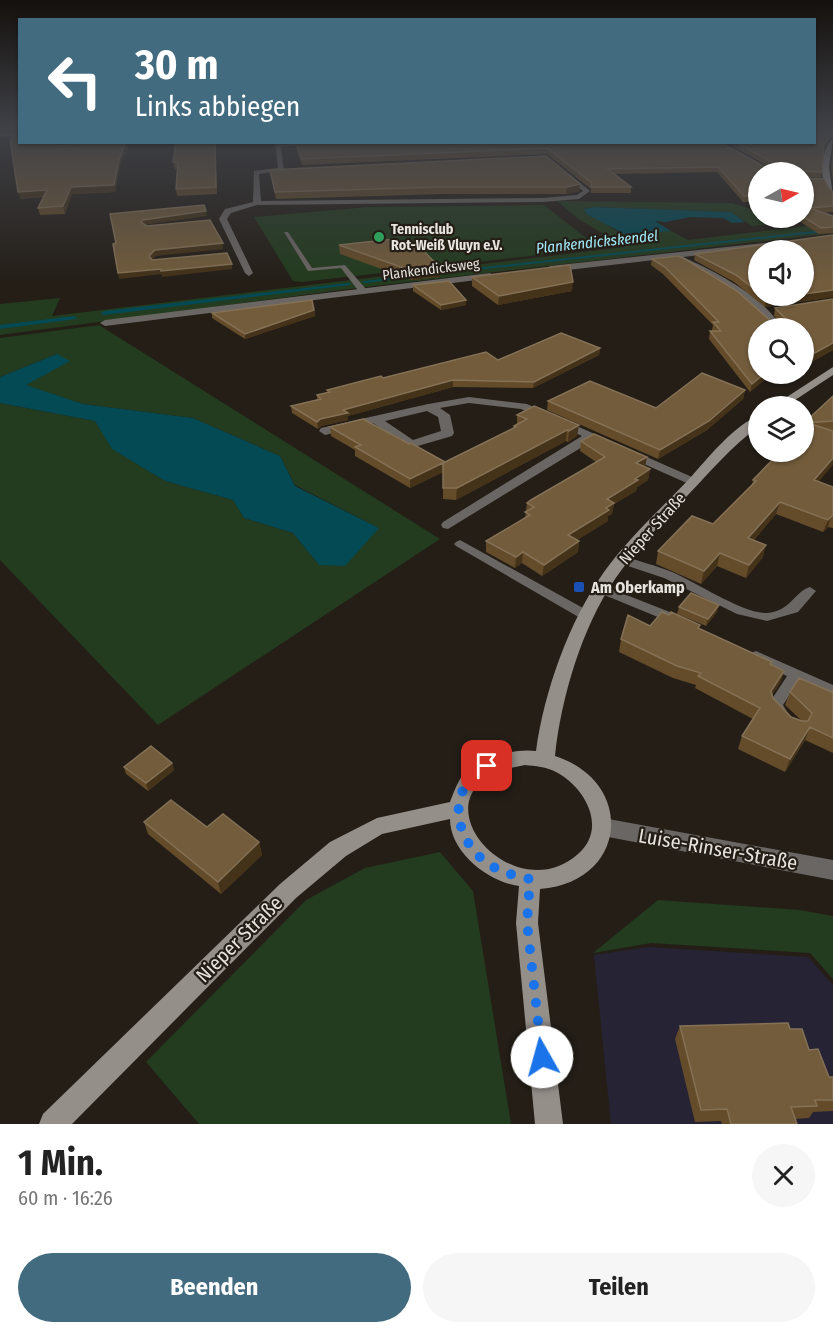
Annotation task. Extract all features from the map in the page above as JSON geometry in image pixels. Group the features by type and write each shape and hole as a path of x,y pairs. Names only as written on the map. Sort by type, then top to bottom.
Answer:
{"street":[{"path":"256,178 257,203"},
{"path":"224,219 228,211 257,203 543,200 579,197 587,191 572,178"},
{"path":"826,183 833,194"},
{"path":"213,220 224,219"},
{"path":"224,219 249,273"},
{"path":"539,270 748,246"},
{"path":"227,253 239,252"},
{"path":"672,255 698,266 729,284 768,318"},
{"name":"Plankendicksweg","path":"105,323 504,274"},
{"path":"762,312 774,310"},
{"path":"794,396 833,370"},
{"path":"325,431 469,400 523,406 694,481"},
{"path":"376,420 411,444 448,433 444,415 428,407"},
{"name":"Nieper Straße","path":"545,760 555,698 570,651 601,589 623,560 694,481 748,427"},
{"path":"448,525 591,436"},
{"path":"525,757 545,760 564,767 580,778 593,793 601,810 603,827 599,844 589,860 573,871 553,878 530,879 507,874 486,862 469,847 460,828 458,809 462,792 472,777 487,766 505,759 525,757"},
{"name":"Nieper Straße","path":"53,1124 288,891 338,849 376,827 422,814 458,809"},
{"name":"Luise-Rinser-Straße","path":"603,827 833,870"},
{"path":"530,879 527,923 549,1124"}],"lane":[{"path":"286,233 310,270 343,266 363,291"},
{"path":"460,544 587,616"},
{"path":"623,560 668,575 742,611 767,616 793,609 810,591"},
{"path":"601,589 688,625"},
{"path":"742,649 833,691"},
{"path":"792,722 779,712 775,705 796,674"}],"shaded area":[{"path":"648,947 808,957 833,985 833,1124 611,1124 594,955"}],"green space":[{"path":"557,201 732,203 748,208 748,223 731,212 595,207 583,209 617,231 671,231 688,240 790,228 814,228 814,225 833,223 833,233 772,240 748,240 748,243 349,289 0,335 0,304 60,298 52,316 625,247 577,218"},
{"name":"Tennisclub Rot-Weiß Vluyn e.V.","path":"544,205 599,248 302,282 293,281 254,217 369,207"},
{"path":"99,325 440,539 158,725 0,560 0,403 95,421 113,449 165,481 233,500 244,518 293,533 319,565 379,528 295,485 280,456 193,418 83,404 25,385 57,354 0,377 0,338"},
{"path":"440,852 473,891 511,1124 199,1124 146,1062 306,900 365,868"},
{"path":"658,900 800,910 833,916 833,979 810,953 651,943 593,953"}],"water":[{"path":"595,207 731,212 745,222 733,223 723,218 690,217 666,222 655,221 671,231 627,235 588,215 583,209"},
{"path":"57,354 70,361 26,385 83,404 193,418 280,456 295,486 379,528 345,566 319,565 293,533 244,518 233,500 165,481 112,449 95,421 0,403 0,377"}],"building":[{"path":"16,178 115,178 114,185 71,187 63,206 38,208 47,190 18,192"},
{"path":"177,178 216,178 216,187 176,189"},
{"path":"272,178 573,178 580,184 567,187 443,187 275,192"},
{"path":"586,178 620,178 631,187 591,187 592,183"},
{"path":"728,178 748,178 748,196 744,196"},
{"path":"814,178 824,179 833,192 833,206 814,208"},
{"path":"204,205 206,211 141,222 147,226 210,220 223,243 155,250 149,256 152,260 227,253 232,264 118,273 113,244 116,243 110,214"},
{"path":"814,210 833,216 833,227 821,228 814,223"},
{"path":"833,235 833,290 814,293 814,240 797,240"},
{"path":"394,239 421,248 440,268 412,271 339,245"},
{"path":"748,247 748,284 736,275 695,254"},
{"path":"678,256 685,259 737,291 748,301 748,306 754,306 767,318 748,318 748,379 710,331 721,331 713,322 719,322 665,267 652,259"},
{"path":"570,265 573,282 499,296 472,277"},
{"path":"449,281 466,300 441,305 413,285"},
{"path":"833,299 833,343 814,353 814,318 785,318 775,308 814,306 814,302"},
{"path":"312,300 314,310 245,334 212,313"},
{"path":"561,333 600,348 534,382 453,380 343,410 348,413 320,419 317,422 291,406 321,399 317,395 330,392 327,390 486,352 498,360"},
{"path":"702,373 745,390 709,421 660,450 548,401 590,381 656,408"},
{"path":"833,396 833,421 814,422 814,414"},
{"path":"534,406 579,425 457,488 443,488 443,463 516,427 514,426 527,419 517,415"},
{"path":"363,419 445,462 410,479 355,447 361,445 330,427"},
{"path":"814,425 833,431 833,458 814,480 833,487 833,515 828,520 780,502 748,538 766,545 749,565 720,553 704,571 658,551 692,516 713,524 756,481 753,480 770,462 814,462"},
{"path":"594,434 647,457 636,463 650,469 635,479 638,480 607,499 614,503 606,508 609,510 568,535 579,541 544,565 523,552 516,557 486,541 530,515 525,512 534,507 527,503 531,500 605,457 581,441"},
{"path":"691,593 719,605 708,619 679,607"},
{"path":"662,612 669,615 671,612 700,625 698,628 772,662 770,664 784,671 771,691 773,698 791,717 808,721 812,713 790,692 799,678 832,692 833,690 833,738 810,727 790,759 742,736 760,708 698,676 701,673 677,666 621,639 628,615 650,626"},
{"path":"151,746 172,763 146,783 124,767"},
{"path":"171,800 207,827 223,814 259,842 218,882 144,822"},
{"path":"788,1023 790,1029 802,1029 809,1050 818,1049 829,1077 833,1077 833,1100 815,1100 817,1106 791,1107 797,1124 731,1124 727,1109 701,1110 680,1026"}],"waterway":[{"name":"Plankendickskendel","path":"430,274 833,230"},
{"name":"Plankendickskendel","path":"364,282 414,276"},
{"name":"Plankendickskendel","path":"104,313 348,284"},
{"name":"Plankendickskendel","path":"0,327 74,318"}],"place":[{"name":"Tennisclub Rot-Weiß Vluyn e.V.","path":"379,237"},
{"name":"Am Oberkamp","path":"579,587"}],"route":[{"path":"487,766 472,777 462,792 458,809 460,828 469,847 486,862 507,874 530,879 527,923 542,1057"}]}
